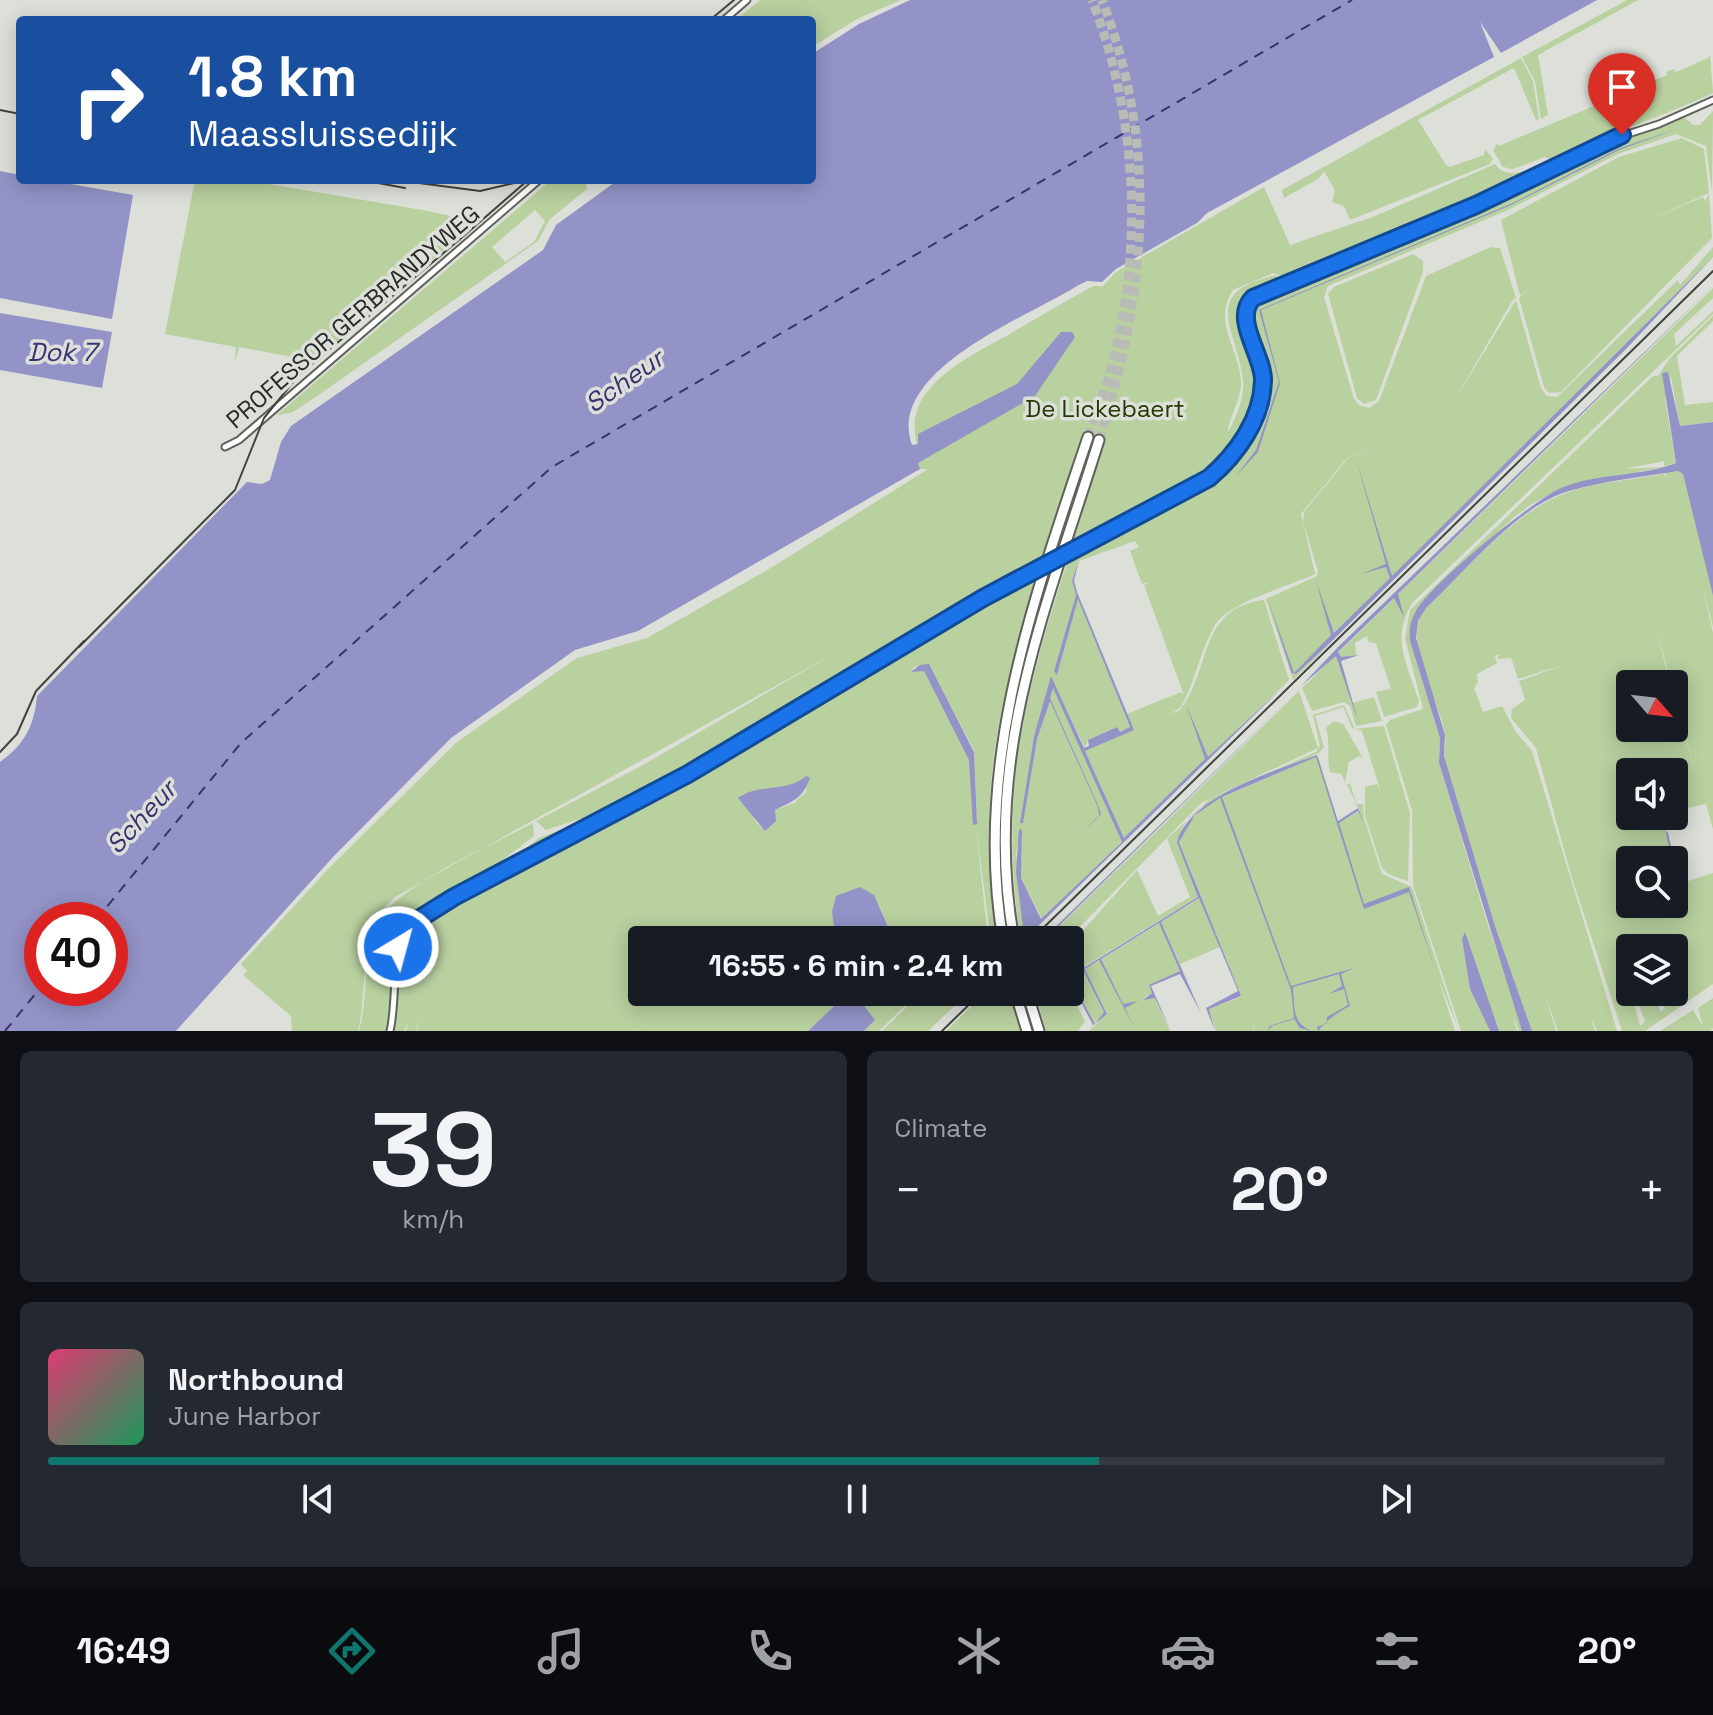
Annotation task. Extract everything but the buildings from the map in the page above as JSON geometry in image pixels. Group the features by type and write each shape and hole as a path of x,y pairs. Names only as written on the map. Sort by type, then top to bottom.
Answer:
{"highway":[{"path":"1002,926 994,836 1004,717 1021,648 1088,437"},
{"path":"1012,926 1004,823 1011,740 1025,674 1099,440"},
{"path":"1019,1006 1027,1031"},
{"path":"1031,1006 1039,1031"}],"street":[{"path":"729,16 747,0"},
{"path":"390,1031 397,999 399,940 414,920 688,774 1037,569 1201,484 1236,451 1251,426 1263,382 1245,315 1247,306 1261,293 1476,205 1600,143 1659,124 1713,100"},
{"name":"PROFESSOR GERBRANDYWEG","path":"225,447 239,440 534,184"}],"green space":[{"path":"760,0 901,0 857,19 816,45 816,16 741,16"},
{"path":"1627,0 1638,0 1538,55 1548,115 1541,119 1535,81 1522,57"},
{"path":"1710,54 1713,93 1693,102 1551,160 1545,157 1513,169 1503,167 1493,150 1498,143 1499,146 1603,102 1602,99 1614,94 1615,97 1667,75 1666,72 1674,69 1676,72 1708,58"},
{"path":"1521,58 1533,81 1539,119 1536,120 1514,68 1418,120 1446,165 1450,167 1484,155 1485,149 1493,159 1490,164 1350,220 1344,206 1332,202 1335,190 1324,171 1318,179 1284,198 1282,190"},
{"name":"De Lickebaert","path":"1713,111 1712,192 1706,146 1676,134 1618,154 1508,210 1328,286 1324,297 1354,399 1359,405 1369,408 1379,401 1426,276 1491,247 1500,248 1516,298 1453,403 1516,300 1541,388 1547,396 1557,397 1678,280 1680,285 1713,247 1713,257 1335,633 1328,622 1331,636 1294,673 1333,641 1293,680 1266,599 1317,576 1303,522 1304,512 1348,458 1388,442 1347,458 1301,514 1315,574 1246,602 1222,617 1210,635 1181,707 1171,714 1180,710 1190,695 1209,643 1227,615 1243,605 1264,600 1289,680 1124,838 1085,751 1133,730 1127,714 1181,692 1184,695 1144,585 1151,582 1142,584 1130,551 1139,547 1135,541 1079,561 1072,581 1076,595 1054,671 1057,675 1078,598 1130,728 1120,732 1117,727 1088,740 1085,748 1051,677 1034,736 1020,823 1037,739 1050,700 1084,772 1050,698 1053,687 1122,842 1042,919 1021,878 1022,830 1016,852 1024,926 1019,926 1012,839 1014,792 1028,700 1069,557 1125,529 1122,524 997,587 694,768 603,817 583,818 546,830 536,821 643,765 835,653 395,897 374,925 369,942 358,1031 292,1031 291,1016 243,975 247,971 241,964 331,866 457,742 577,658 647,638 774,566 928,469 920,469 918,463 923,459 915,436 916,416 923,398 936,382 970,356 1093,286 1103,286 1116,272 1264,187 1290,245 1375,216 1495,164 1510,173 1541,165 1456,205 1282,276 1273,273 1233,290 1227,302 1226,326 1241,386 1228,432 1243,393 1243,380 1228,315 1230,302 1237,292 1252,283 1276,275 1280,283 1254,295 1244,308 1261,383 1244,436 1247,437 1262,401 1264,366 1248,310 1257,298 1497,197 1605,145 1683,116 1693,125 1700,125"},
{"path":"1682,138 1704,149 1709,193 1650,219 1703,197 1705,201 1709,194 1712,238 1561,392 1549,393 1544,387 1519,298 1530,287 1520,296 1501,220 1619,157"},
{"path":"194,184 269,184 428,211 451,216 466,231 297,375 308,360 239,347 235,363 236,347 165,334"},
{"path":"546,184 586,184 587,189 550,219 538,241 291,413 277,415","holes":["535,210 545,221 534,242 505,262 492,247"]},
{"path":"1413,254 1423,261 1423,272 1376,400 1364,404 1357,398 1328,294 1334,287"},
{"path":"1713,288 1713,298 1674,334 1676,346 1713,311 1713,314 1412,603 1402,628 1402,639 1419,701 1417,707 1384,717 1376,692 1391,689 1376,643 1368,642 1367,636 1355,643 1356,655 1338,661 1352,703 1374,697 1382,721 1356,726 1350,706 1344,702 1312,711 1302,688"},
{"path":"1713,316 1713,321 1677,356 1685,405 1713,402 1713,422 1680,426 1671,377 1665,400 1676,463 1664,466 1664,461 1625,469 1662,467 1564,487 1535,502 1514,517 1420,605 1412,620 1410,641 1440,738 1439,763 1486,919 1524,1030 1519,1031 1513,1016 1517,1031 1499,1031 1462,939 1470,989 1490,1031 1461,1031 1413,885 1412,810 1386,725 1390,720 1423,709 1405,638 1410,610 1653,376 1658,376 1670,358"},
{"path":"1678,471 1683,474 1713,596 1713,627 1702,584 1713,633 1713,829 1706,804 1688,808 1688,758 1616,758 1616,830 1667,830 1670,846 1616,846 1616,918 1688,918 1688,881 1713,873 1713,984 1688,1001 1688,934 1616,934 1616,1006 1635,1006 1640,1026 1645,1021 1639,1006 1659,1006 1660,1011 1665,1009 1664,1006 1681,1006 1645,1031 1622,1031 1571,875 1536,748 1511,718 1512,709 1525,700 1519,681 1566,664 1518,679 1511,658 1497,659 1500,654 1495,656 1497,663 1477,674 1478,682 1474,688 1483,712 1502,706 1516,732 1532,751 1617,1031 1597,1031 1591,1017 1595,1031 1558,1031 1545,995 1556,1031 1532,1031 1495,926 1445,761 1445,735 1419,656 1418,625 1423,611 1490,545 1546,502 1577,489 1601,484 1663,474 1667,478 1665,473"},
{"path":"1039,571 1012,665 994,753 989,842 995,926 989,926 976,827 987,926 888,926 879,905 843,926 628,926 628,1006 834,1006 808,1031 417,1031 420,1017 416,1031 406,1031 409,1022 404,1031 392,1031 402,950 411,925 712,764","holes":["929,665 974,750 977,824 969,758 924,671 911,669","806,777 806,792 794,803 775,810 765,831 756,822 742,794 785,787"]},
{"path":"1299,691 1318,748 1201,803 1081,926 1060,926"},
{"path":"1344,705 1355,729 1343,707 1315,716 1324,747 1319,753 1207,804 1318,756 1338,823 1360,811 1356,804 1363,804 1364,818 1382,874 1412,887 1459,1031 1438,978 1455,1031 1255,1031 1252,1022 1254,1031 1216,1031 1209,1009 1241,997 1181,845 1198,897 1084,966 1084,929 1137,870 1158,916 1190,897 1167,839 1189,819 1183,826 1180,838 1210,799 1316,752 1320,746 1313,715"},
{"path":"1334,721 1343,724 1363,758 1359,756 1349,762 1345,782 1341,774 1330,772 1326,728"},
{"path":"1384,726 1410,813 1408,881 1388,874 1382,868 1365,816 1365,787 1377,784 1381,793 1362,731 1355,729"},
{"path":"581,822 587,825 507,864 539,838"},
{"path":"533,823 534,836 504,859 498,869 410,920 401,929 396,945 394,999 386,1031 359,1031 369,945 381,917 397,901 442,870"},
{"path":"1200,898 1220,947 1180,964 1161,922"},
{"path":"1160,923 1180,971 1150,985 1152,993 1142,999 1155,998 1170,1031 1089,1031 1107,1013 1085,969"},
{"path":"1084,971 1104,1012 1095,1024 1084,1003"},
{"path":"1713,998 1713,1028 1710,1031 1660,1031 1693,1010 1703,1026 1698,1008"},
{"path":"864,1006 905,1006 879,1031 864,1031 875,1020"},
{"path":"908,1006 954,1006 928,1031 882,1031"},
{"path":"972,1006 1013,1006 1021,1031 946,1031"},
{"path":"1039,1006 1078,1006 1085,1022 1078,1031 1046,1031"}],"water":[{"name":"Scheur","path":"910,0 1597,0 1501,53 1480,22 1494,57 1207,213 1197,223 1116,269 1102,282 1087,281 967,349 940,370 920,393 909,418 912,445 918,444 918,434 1017,384 1061,332 1072,332 1075,337 1035,396 918,463 920,469 638,631 575,650 451,738 333,857 176,1031 0,1031 0,762 27,734 37,696 247,482 262,484 270,480 281,442 291,426 543,250 556,225 612,184 816,184 816,51 859,24"},
{"path":"1680,128 1619,150 1511,205 1261,310 1280,383 1258,452 1235,477 1256,450 1279,382 1259,310 1515,202 1620,148"},
{"path":"0,171 16,174 16,184 71,184 133,195 112,319 0,298"},
{"path":"1713,257 1627,348 1332,641 1296,674 1292,673 1268,600 1294,673 1331,635 1316,581 1334,633 1390,578 1386,567 1361,574 1386,564 1355,456 1392,576"},
{"path":"1713,286 1398,594 1404,617 1394,598 1338,652 1341,657 1359,655 1341,661 1359,724 1336,656 1301,686 1338,647"},
{"name":"Dok 7","path":"0,313 112,332 102,388 0,370"},
{"path":"1668,372 1680,426 1713,422 1713,596 1683,474 1678,471 1596,484 1550,499 1511,525 1426,608 1418,621 1416,638 1445,735 1444,756 1495,926 1532,1031 1522,1031 1439,763 1440,738 1410,641 1411,622 1425,598 1441,582 1506,526 1547,496 1575,483 1676,463 1662,373"},
{"path":"1079,560 1074,581 1077,592 1134,730 1085,751 1124,838 1205,759 1186,704 1208,757 1288,682 1038,926 1023,926 1016,872 1019,829 1022,830 1021,878 1041,919 1122,842 1053,688 1050,698 1098,805 1101,814 1082,833 1099,815 1098,807 1050,701 1037,739 1023,823 1020,823 1034,736 1051,676 1084,748 1089,746 1088,740 1117,727 1120,732 1130,727 1078,599 1057,675 1054,671 1076,595 1072,581"},
{"path":"929,664 974,752 977,824 973,825 969,760 924,671 911,672 920,665"},
{"path":"1294,694 1059,926 1056,926"},
{"path":"1317,755 1338,821 1358,808 1351,787 1363,822 1358,811 1339,823 1364,904 1409,887 1436,972 1409,892 1364,909 1316,757 1222,797 1291,986 1354,968 1341,974 1350,1006 1327,1021 1327,1017 1348,1005 1344,989 1329,994 1342,986 1339,974 1293,987 1297,1019 1312,1031 1300,1028 1294,1019 1272,1026 1268,1031 1270,1026 1294,1018 1291,990 1220,798 1195,815 1179,842 1241,996 1209,1009 1215,1031 1206,1008 1238,991 1199,898 1161,922 1201,1013 1180,974 1151,986 1171,1031 1155,998 1143,1000 1152,993 1149,985 1180,971 1159,923 1101,959 1123,1004 1138,1001 1125,1008 1136,1031 1099,960 1085,969 1107,1014 1096,1023 1104,1012 1084,972 1084,965 1198,897 1177,842 1185,825 1198,811 1216,798 1258,777"},
{"path":"806,776 810,778 801,795 775,810 776,821 765,831 738,798 746,793 791,784"},
{"path":"860,887 874,895 888,926 834,926 832,912 836,896"},
{"path":"1465,932 1499,1031 1490,1031 1470,989 1462,939"},
{"path":"1084,1004 1095,1024 1086,1031 1093,1025"},
{"path":"834,1006 864,1006 875,1020 864,1031 808,1031"}],"waterway":[{"path":"1667,833 1670,846"}],"ferry route":[{"path":"111,902 241,743 552,467 1352,0"},
{"path":"5,1031 26,1006"}],"tunnel":[{"path":"1088,437 1116,349 1130,262 1132,217 1126,129 1118,85 1092,0"},
{"path":"1099,440 1128,331 1140,220 1139,165 1132,110 1120,55 1102,0"}],"tram line":[{"path":"1045,926 1713,271"},
{"path":"942,1031 968,1006"}],"railway":[{"path":"715,16 734,0"},
{"path":"0,110 16,113"},
{"path":"384,184 405,188"},
{"path":"427,184 480,191 510,184"},
{"path":"459,240 523,184"},
{"path":"79,647 235,490 264,418 298,376 466,234"},
{"path":"0,752 17,734 36,691 84,641"}],"route":[{"path":"398,947 401,935 414,920 688,774 983,598 1160,507 1209,478 1227,462 1246,436 1262,392 1262,367 1245,315 1253,298 1476,205 1622,135"}]}
